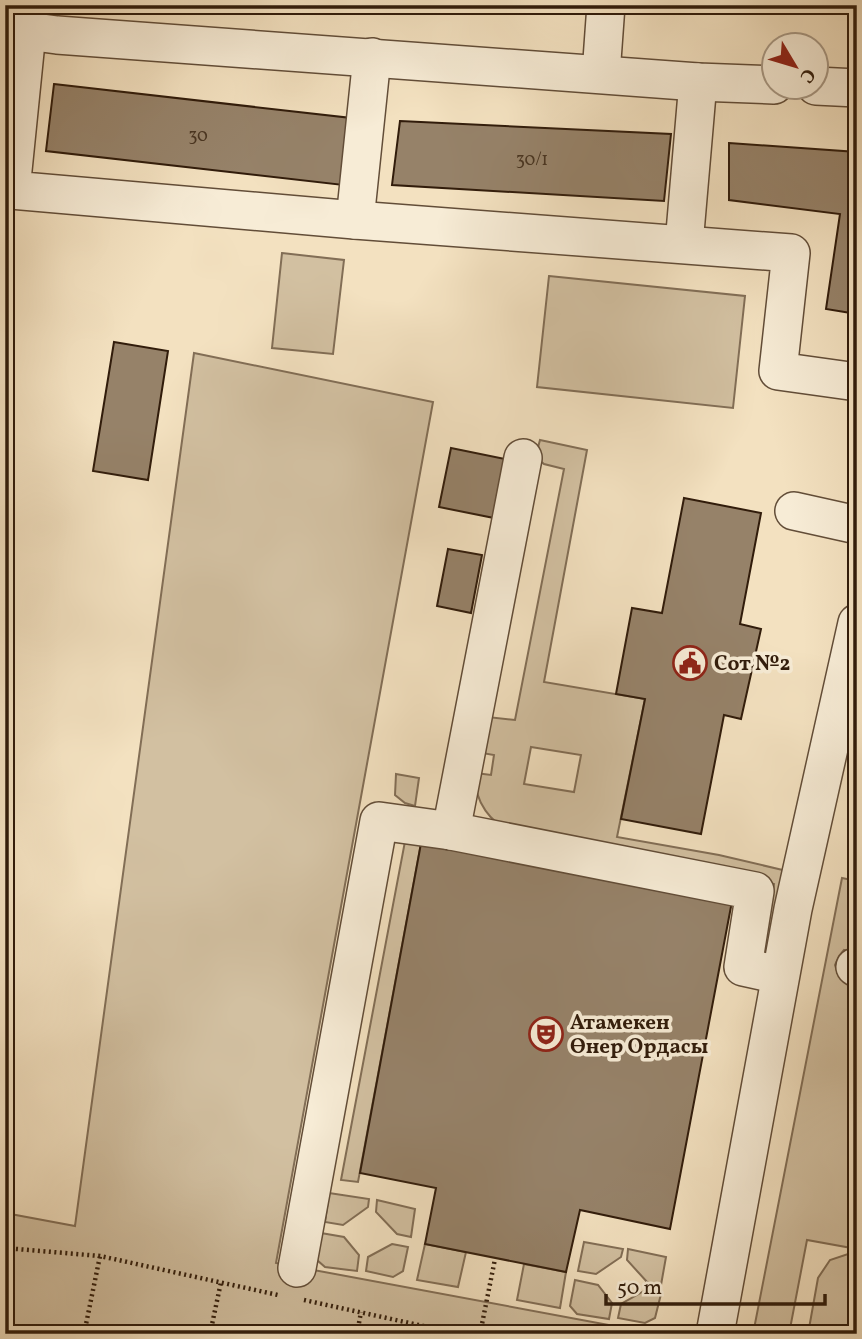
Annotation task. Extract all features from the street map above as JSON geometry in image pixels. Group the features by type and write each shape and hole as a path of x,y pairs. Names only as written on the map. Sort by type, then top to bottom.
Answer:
{"street":[{"path":"601,74 606,5"},
{"path":"760,84 372,57 38,25 11,190 355,220 791,253 778,371 857,383"},
{"path":"355,220 372,57"},
{"path":"684,244 698,82"},
{"path":"830,87 857,88"},
{"path":"451,831 523,458"},
{"path":"794,511 857,525"},
{"path":"715,1334 793,909 857,622"},
{"path":"293,1287 379,821 451,831 755,891 743,967 780,975"}],"path":[{"path":"5,1248 100,1256 221,1282 293,1287 361,1312 460,1334"},
{"path":"84,1334 100,1256"},
{"path":"480,1334 495,1259"},
{"path":"210,1334 221,1282"},
{"path":"357,1334 361,1312"},
{"path":"5,1333 41,1331 64,1334"}],"shaded area":[{"path":"282,253 344,260 333,354 272,348"},
{"path":"549,276 745,296 733,408 537,387"},
{"path":"194,353 433,402 276,1263 657,1334 5,1334 5,1213 75,1226"},
{"path":"540,440 587,450 544,682 645,699 617,837 719,855 787,871 776,938 765,936 774,884 517,834 492,818 481,802 475,784 475,773 491,775 494,755 482,753 488,717 515,720 564,469 544,464 538,459","holes":["531,747 581,755 574,792 524,784"]},
{"path":"396,774 419,778 415,806 405,803 395,795"},
{"path":"406,836 422,838 358,1182 341,1180"},
{"path":"842,878 857,881 857,954 844,950 835,965 837,971 857,982 857,1249 807,1240 789,1334 753,1334"},
{"path":"329,1193 369,1199 368,1207 343,1225 325,1222"},
{"path":"377,1200 415,1209 411,1237 397,1234 376,1212"},
{"path":"321,1233 344,1237 359,1255 357,1271 325,1267 317,1260"},
{"path":"584,1242 623,1249 621,1257 596,1274 578,1271"},
{"path":"392,1244 408,1247 403,1271 393,1277 366,1271 368,1257"},
{"path":"425,1244 466,1252 458,1287 417,1280"},
{"path":"628,1249 666,1257 661,1285 648,1283 627,1260"},
{"path":"848,1254 857,1256 857,1334 808,1334 818,1278 830,1260"},
{"path":"524,1264 566,1272 560,1308 517,1300"},
{"path":"575,1280 598,1285 612,1303 609,1319 577,1314 570,1306"},
{"path":"644,1291 661,1294 655,1318 645,1323 618,1318 621,1304"}],"building":[{"path":"54,84 351,118 343,185 46,151"},
{"path":"400,121 671,134 664,201 392,185"},
{"path":"729,143 857,152 857,314 826,309 840,214 729,200"},
{"path":"114,342 168,351 148,480 93,471"},
{"path":"451,448 505,459 494,518 439,507"},
{"path":"684,498 761,513 740,624 761,629 741,719 724,715 701,834 621,819 645,699 616,694 632,608 662,613"},
{"path":"448,549 482,555 471,613 437,606"},
{"name":"Атамекен Өнер Ордасы","path":"422,838 733,896 670,1229 580,1210 566,1272 425,1244 436,1188 360,1173"}],"place":[{"name":"Сот №2","path":"690,663"},
{"name":"Атамекен Өнер Ордасы","path":"546,1034"}]}
